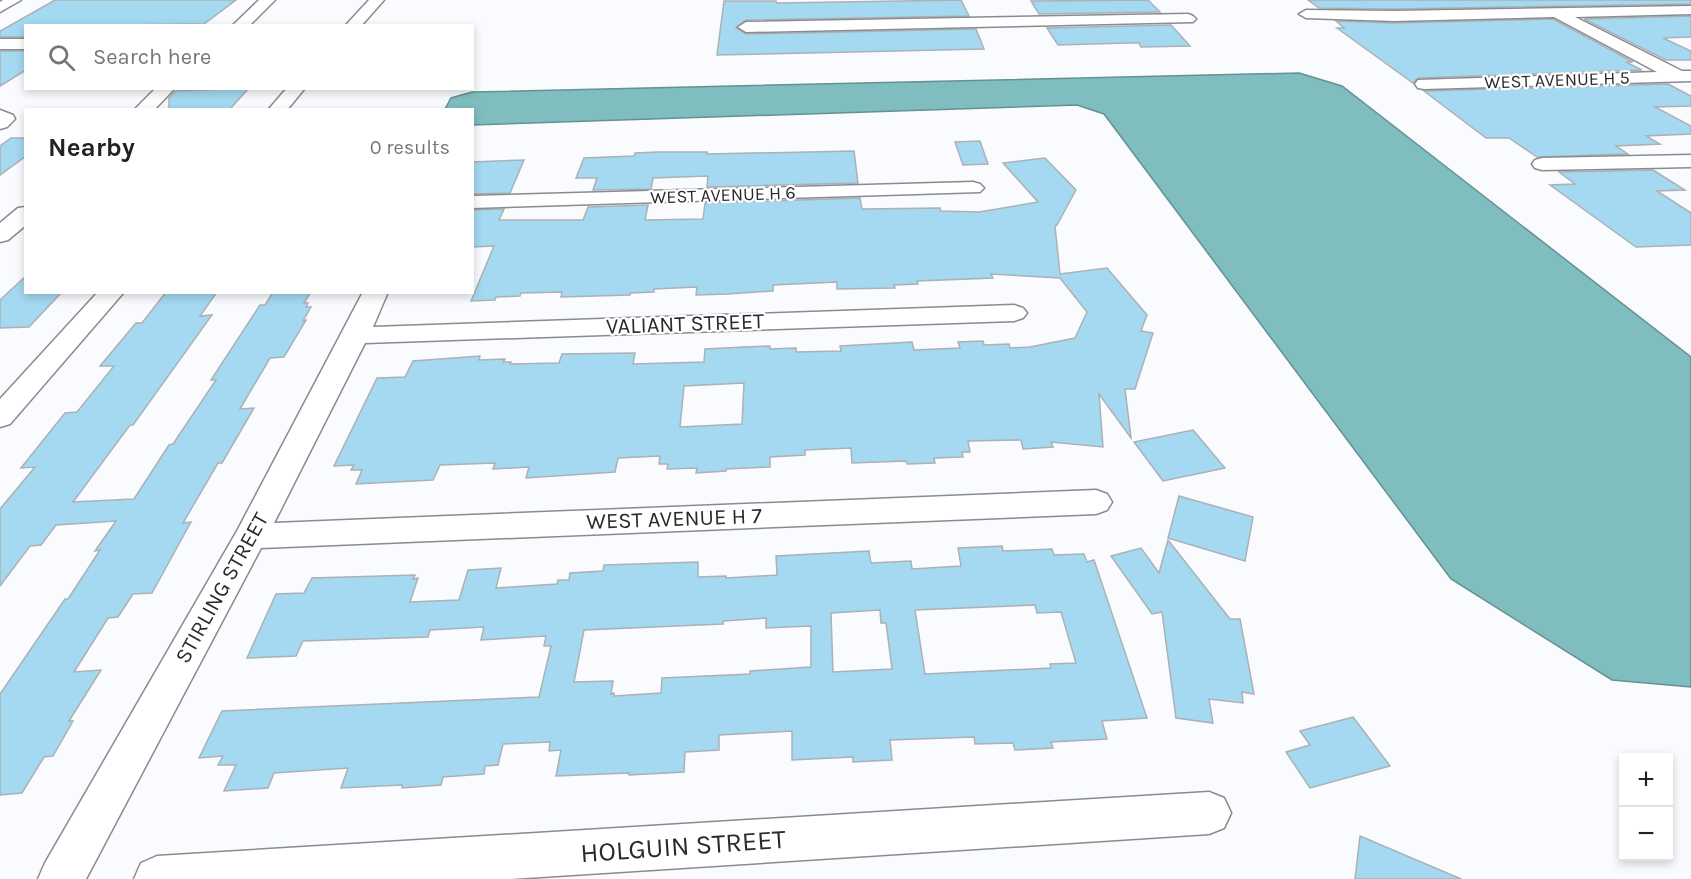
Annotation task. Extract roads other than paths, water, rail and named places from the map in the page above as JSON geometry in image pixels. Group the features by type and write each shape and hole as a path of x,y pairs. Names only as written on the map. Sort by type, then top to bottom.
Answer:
{"street":[{"path":"0,8 15,0"},
{"path":"241,24 268,0"},
{"path":"354,24 377,0"},
{"path":"1369,0 1394,16"},
{"path":"1533,0 1687,78"},
{"path":"746,27 1188,20 1175,6"},
{"path":"992,7 1000,22"},
{"path":"1306,14 1394,16 1691,10"},
{"path":"0,44 24,44"},
{"name":"WEST AVENUE H 5","path":"1424,84 1687,78"},
{"path":"145,108 165,90"},
{"path":"279,108 295,90"},
{"path":"0,116 6,119 0,123"},
{"path":"1542,165 1691,160"},
{"name":"WEST AVENUE H 6","path":"474,202 973,188"},
{"path":"0,235 24,215"},
{"path":"0,417 110,294"},
{"name":"STIRLING STREET","path":"61,879 251,536 357,335 375,294"},
{"name":"VALIANT STREET","path":"357,335 1014,313"},
{"name":"WEST AVENUE H 7","path":"251,536 1096,502"},
{"name":"HOLGUIN STREET","path":"157,879 1209,813"}],"water":[{"path":"1299,73 1342,86 1691,357 1691,687 1612,680 1451,579 1104,114 1077,105 474,125 474,108 446,108 451,98 472,92"}]}
